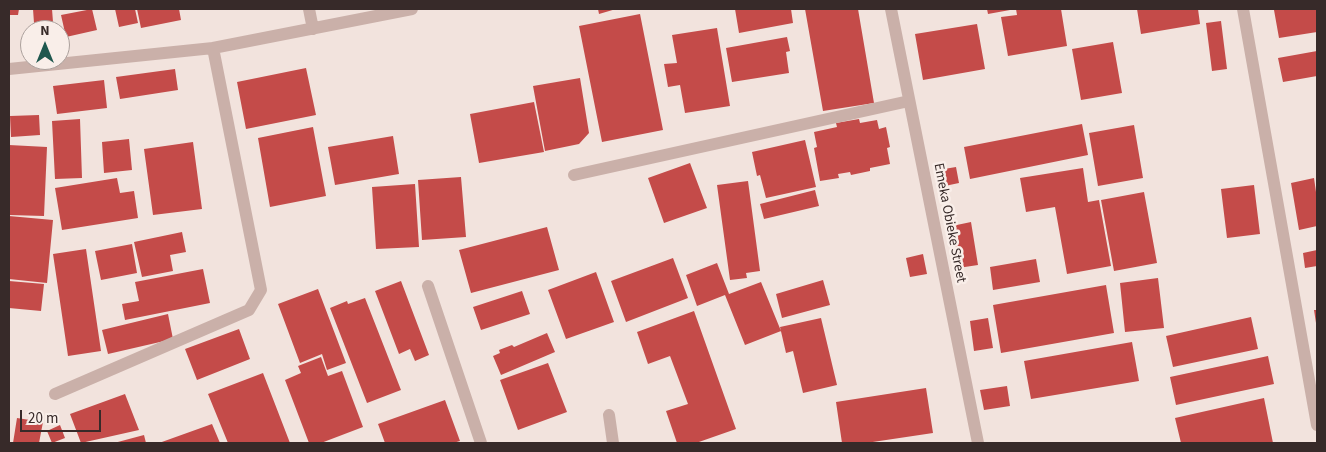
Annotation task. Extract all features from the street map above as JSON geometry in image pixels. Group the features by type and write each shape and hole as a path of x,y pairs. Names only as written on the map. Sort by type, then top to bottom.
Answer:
{"street":[{"path":"309,9 313,29"},
{"path":"9,69 213,48 412,9"},
{"name":"Emeka Obieke Street","path":"891,9 978,443"},
{"path":"1242,9 1317,425"},
{"path":"55,394 249,310 261,290 213,48"},
{"path":"574,175 909,101"},
{"path":"428,286 481,443"},
{"path":"608,415 613,443"}],"building":[{"path":"9,9 19,9 18,15 9,15"},
{"path":"33,9 52,9 53,20 34,20"},
{"path":"92,9 97,30 70,36 70,20 62,20 61,15"},
{"path":"115,9 135,9 138,23 119,27"},
{"path":"137,9 179,9 181,20 141,28"},
{"path":"598,9 616,9 599,14"},
{"path":"735,9 791,9 793,23 739,33"},
{"path":"805,9 858,9 874,103 823,111"},
{"path":"987,9 1010,9 1010,10 988,14"},
{"path":"1016,9 1061,9 1067,46 1008,56 1001,17 1017,15"},
{"path":"1137,9 1198,9 1200,24 1141,34"},
{"path":"1317,9 1317,32 1279,38 1274,10"},
{"path":"640,14 663,130 602,142 579,26"},
{"path":"1221,21 1227,69 1212,71 1206,23"},
{"path":"977,24 985,69 923,80 915,34"},
{"path":"717,28 730,106 685,113 680,85 668,87 664,64 677,63 672,35"},
{"path":"787,37 790,51 786,52 789,73 732,82 726,48"},
{"path":"1113,42 1122,93 1081,100 1072,49"},
{"path":"1317,51 1317,76 1283,82 1278,58"},
{"path":"306,68 316,115 246,129 237,82"},
{"path":"175,69 178,90 120,99 116,77"},
{"path":"580,78 589,133 579,144 545,151 533,86"},
{"path":"104,80 107,108 57,114 53,86"},
{"path":"534,102 544,152 479,163 470,114"},
{"path":"39,115 40,135 11,137 10,116"},
{"path":"80,119 82,178 55,179 52,121"},
{"path":"859,119 860,123 877,120 879,129 886,127 890,147 887,148 890,164 870,168 870,171 851,175 850,172 838,174 839,178 820,181 814,148 817,147 814,132 837,127 836,123"},
{"path":"1082,124 1088,155 970,179 964,147"},
{"path":"1134,125 1143,178 1098,186 1089,133"},
{"path":"313,127 326,196 270,207 258,138"},
{"path":"393,136 399,174 335,185 328,147"},
{"path":"129,139 132,170 104,173 102,142"},
{"path":"805,140 816,187 766,198 760,175 757,176 752,152"},
{"path":"193,142 202,209 153,215 144,149"},
{"path":"9,145 47,147 44,216 9,215"},
{"path":"690,163 707,208 664,223 648,178"},
{"path":"956,167 959,183 940,187 938,170"},
{"path":"1083,168 1088,202 1099,200 1111,266 1067,274 1055,207 1026,212 1020,178"},
{"path":"461,177 466,237 422,240 418,180"},
{"path":"117,178 120,193 134,191 138,218 62,230 55,188"},
{"path":"1314,178 1317,199 1317,226 1299,230 1291,183"},
{"path":"748,181 760,271 746,273 747,278 730,280 717,185"},
{"path":"415,184 419,247 376,249 372,187"},
{"path":"1254,185 1260,234 1227,238 1221,189"},
{"path":"815,190 819,206 764,219 760,204"},
{"path":"1144,192 1157,263 1114,271 1101,200"},
{"path":"9,216 53,220 47,283 9,279"},
{"path":"971,222 978,265 958,268 952,226"},
{"path":"547,227 559,270 471,293 459,250"},
{"path":"182,232 186,252 170,255 173,271 142,277 134,242"},
{"path":"132,244 137,273 101,280 95,251"},
{"path":"86,249 101,351 68,356 53,254"},
{"path":"1317,250 1317,266 1305,268 1303,253"},
{"path":"923,254 927,274 910,277 906,258"},
{"path":"673,258 688,298 626,322 611,281"},
{"path":"1036,259 1040,282 993,290 990,267"},
{"path":"717,263 729,294 761,282 781,331 745,345 725,295 697,306 686,275"},
{"path":"203,269 210,303 125,320 122,304 139,301 135,282"},
{"path":"596,272 614,322 566,339 548,290"},
{"path":"1158,278 1164,328 1125,332 1120,283"},
{"path":"823,280 830,305 782,318 776,294"},
{"path":"9,281 44,284 41,311 9,308"},
{"path":"401,281 429,355 415,361 410,349 399,354 375,291"},
{"path":"1106,285 1114,333 1001,353 993,305"},
{"path":"318,289 346,363 327,370 322,354 300,363 278,304"},
{"path":"522,291 530,314 481,330 473,307"},
{"path":"365,298 401,390 367,403 330,308 347,301 348,304"},
{"path":"1314,310 1317,310 1317,323 1316,323"},
{"path":"694,311 736,429 696,443 677,443 666,411 688,404 670,356 648,364 637,332"},
{"path":"168,314 173,339 108,354 102,330"},
{"path":"1251,317 1258,349 1173,367 1166,336"},
{"path":"821,318 837,385 803,393 793,351 786,353 780,327"},
{"path":"988,318 993,348 974,351 970,321"},
{"path":"239,329 250,359 197,380 185,349"},
{"path":"547,333 555,352 501,375 493,356 500,353 499,350 512,345 514,347"},
{"path":"1132,342 1139,381 1031,399 1024,361"},
{"path":"1268,356 1274,384 1176,405 1170,377"},
{"path":"321,357 328,376 342,371 363,427 321,443 309,443 285,380 301,373 298,366"},
{"path":"548,363 567,412 518,430 500,380"},
{"path":"263,373 290,443 228,443 208,394"},
{"path":"1007,386 1010,406 984,410 980,390"},
{"path":"926,388 933,433 866,443 842,443 836,402"},
{"path":"125,394 139,430 81,443 70,414"},
{"path":"1264,398 1273,443 1181,443 1175,418"},
{"path":"445,400 460,441 453,443 385,443 378,424"},
{"path":"17,418 43,422 39,443 13,443"},
{"path":"212,424 220,443 159,443"},
{"path":"60,425 65,438 52,443 47,431"},
{"path":"144,435 146,443 114,443"}]}
